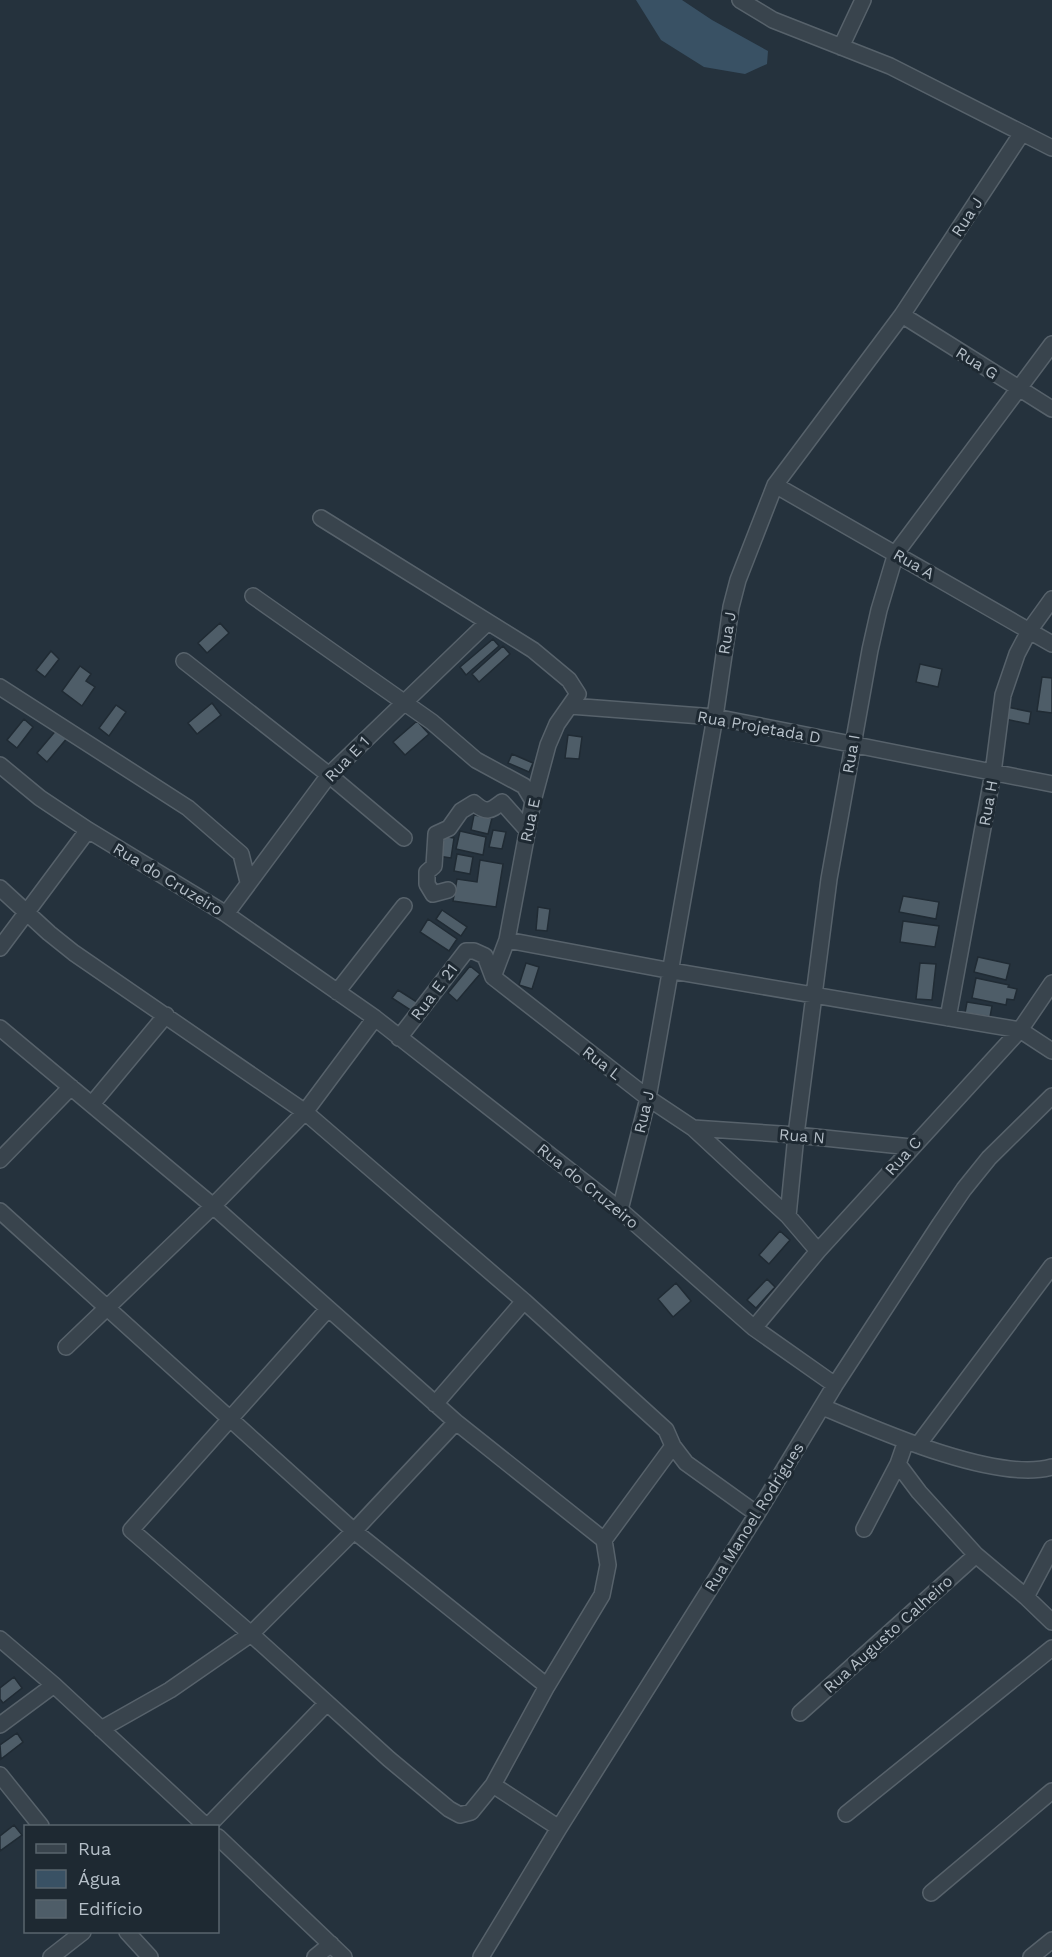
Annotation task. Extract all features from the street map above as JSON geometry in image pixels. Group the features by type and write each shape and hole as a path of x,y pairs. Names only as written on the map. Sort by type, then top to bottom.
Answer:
{"street":[{"path":"740,0 773,20 890,66 1052,148"},
{"path":"841,48 864,0"},
{"name":"Rua J","path":"620,1210 648,1098 672,971 715,717 731,607 738,580 775,485 902,315 1022,133"},
{"name":"Rua G","path":"902,315 1052,409"},
{"name":"Rua I","path":"788,1216 796,1135 829,879 852,743 879,610 896,553 1052,344"},
{"name":"Rua A","path":"775,485 1052,644"},
{"path":"321,518 533,650 569,680 578,694 570,706"},
{"path":"253,596 445,732 476,760 524,786 533,801"},
{"name":"Rua H","path":"948,1018 993,773 1003,695 1017,654 1029,631 1052,598"},
{"name":"Rua E 1","path":"226,914 329,775 488,622"},
{"path":"184,661 329,775 404,838"},
{"path":"0,687 171,795 197,814 241,854 248,882"},
{"name":"Rua Projetada D","path":"570,706 715,717 1052,784"},
{"name":"Rua E","path":"507,940 533,801 552,734 570,706"},
{"name":"Rua do Cruzeiro","path":"0,765 40,798 226,914 375,1018 620,1210 754,1328 834,1385"},
{"path":"448,890 433,894 427,884 427,872 434,866 436,834 449,828 461,811 474,803 482,810 491,810 502,802 527,830"},
{"path":"0,948 88,830"},
{"path":"0,888 74,953 305,1112 524,1301 666,1430 673,1446 694,1470 757,1514"},
{"path":"337,992 404,906"},
{"path":"493,977 507,940 672,971 1020,1030 1052,1051"},
{"name":"Rua E 21","path":"399,1038 466,951 474,951 485,956 493,977"},
{"name":"Rua L","path":"493,977 648,1098 693,1128 788,1216 818,1251"},
{"name":"Rua C","path":"754,1328 818,1251 1020,1030 1052,983"},
{"path":"92,1104 166,1015"},
{"path":"66,1347 213,1206 305,1112 375,1018"},
{"path":"0,1028 213,1206 456,1422 604,1540 608,1565 602,1596 547,1686 493,1785 468,1814 455,1813 389,1759 131,1530 328,1309"},
{"path":"0,1160 71,1087"},
{"name":"Rua Manoel Rodrigues","path":"480,1957 757,1514 823,1407 834,1385 964,1189 997,1150 1052,1096"},
{"name":"Rua N","path":"693,1128 796,1135 911,1147"},
{"path":"0,1210 354,1532 547,1686"},
{"path":"864,1529 898,1464 912,1443 1052,1266"},
{"path":"435,1404 524,1301"},
{"path":"823,1407 912,1443 972,1461 1026,1471 1038,1471 1052,1467"},
{"path":"101,1729 170,1690 250,1634 354,1532 456,1422"},
{"path":"604,1540 673,1446"},
{"path":"898,1464 919,1492 976,1555 1052,1622"},
{"path":"1026,1597 1052,1548"},
{"name":"Rua Augusto Calheiro","path":"800,1713 976,1555"},
{"path":"0,1639 54,1685 205,1825"},
{"path":"846,1814 1052,1647"},
{"path":"0,1725 54,1685"},
{"path":"209,1825 326,1704"},
{"path":"0,1774 39,1825"},
{"path":"493,1785 559,1828"},
{"path":"931,1893 1052,1791"},
{"path":"219,1838 344,1957"},
{"path":"51,1957 82,1933"},
{"path":"128,1933 150,1957"},
{"path":"1031,1957 1052,1940"},
{"path":"315,1957 331,1944"}],"water":[{"path":"636,0 682,0 712,20 768,51 767,64 745,74 704,67 661,40"}],"building":[{"path":"220,623 229,633 207,653 198,643"},
{"path":"493,639 499,646 466,675 460,667"},
{"path":"503,646 510,654 479,682 472,674"},
{"path":"51,651 59,659 45,677 36,670"},
{"path":"920,664 942,669 938,687 916,682"},
{"path":"80,666 91,674 86,681 95,687 82,706 62,691"},
{"path":"1042,677 1052,678 1052,713 1037,711"},
{"path":"212,703 221,715 197,734 188,723"},
{"path":"116,705 126,712 109,736 99,728"},
{"path":"1007,707 1031,712 1029,724 1005,719"},
{"path":"24,719 33,727 17,748 7,740"},
{"path":"417,721 429,734 405,755 393,742"},
{"path":"58,728 68,737 47,762 37,753"},
{"path":"568,735 582,737 579,759 565,758"},
{"path":"512,754 533,763 529,772 508,763"},
{"path":"474,815 492,818 488,834 471,830"},
{"path":"493,830 506,832 502,849 489,847"},
{"path":"460,831 486,837 483,855 456,849"},
{"path":"441,836 454,838 451,858 438,856"},
{"path":"457,854 473,857 470,874 454,871"},
{"path":"480,860 503,864 496,907 453,901 457,879 477,882"},
{"path":"903,896 939,902 936,919 899,912"},
{"path":"538,907 550,909 547,931 536,930"},
{"path":"442,910 467,927 461,936 436,919"},
{"path":"428,919 457,939 449,951 420,932"},
{"path":"903,921 939,926 935,947 900,942"},
{"path":"978,957 1010,964 1006,980 974,972"},
{"path":"526,963 539,967 532,989 519,985"},
{"path":"920,963 936,964 932,1000 916,999"},
{"path":"470,966 480,974 457,1001 448,993"},
{"path":"976,978 1017,989 1014,1000 1007,999 1006,1005 972,998"},
{"path":"398,990 420,1004 415,1013 392,998"},
{"path":"967,1002 992,1006 990,1017 965,1013"},
{"path":"780,1231 790,1240 769,1264 759,1255"},
{"path":"767,1279 775,1287 756,1308 747,1300"},
{"path":"676,1283 691,1301 673,1317 658,1299"},
{"path":"14,1677 22,1688 3,1703 0,1699 0,1688"},
{"path":"17,1733 23,1742 1,1759 0,1745"},
{"path":"14,1825 22,1835 0,1851 0,1836"}]}
